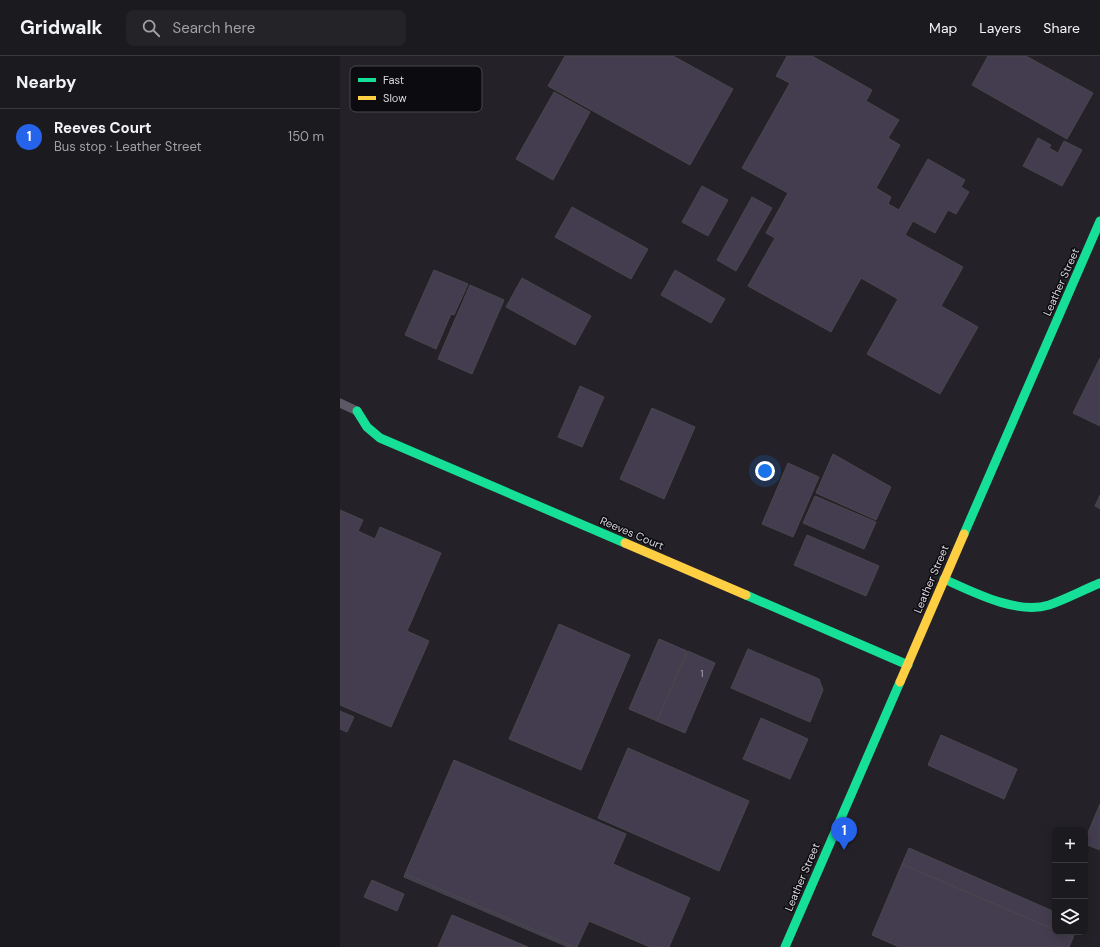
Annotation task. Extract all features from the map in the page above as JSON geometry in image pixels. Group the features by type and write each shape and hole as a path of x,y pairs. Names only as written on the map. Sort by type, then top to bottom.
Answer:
{"street":[{"name":"Leather Street","path":"785,947 1100,221"},
{"name":"Reeves Court","path":"357,411 367,426 380,438 908,664"},
{"path":"944,579 992,600 1023,607 1048,605 1100,583"}],"lane":[{"path":"340,403 357,411"}],"building":[{"path":"565,56 673,56 733,89 690,165 548,86"},
{"path":"787,56 812,56 872,90 866,101 899,120 888,138 900,145 876,188 891,197 888,204 899,210 928,159 965,180 961,187 969,192 956,214 948,210 935,233 913,221 905,235 963,267 941,306 978,327 940,394 867,354 898,299 861,278 831,332 748,286 775,238 766,233 788,193 742,168 790,83 776,76"},
{"path":"988,56 1026,56 1093,93 1067,139 972,85"},
{"path":"554,92 590,112 553,180 516,159"},
{"path":"1038,138 1051,145 1049,148 1058,153 1064,141 1082,150 1062,186 1023,166"},
{"path":"702,186 728,200 708,236 682,222"},
{"path":"752,197 772,208 736,271 717,260"},
{"path":"572,207 648,249 631,279 555,237"},
{"path":"434,270 468,284 454,315 451,314 436,349 405,335"},
{"path":"675,270 725,299 711,323 661,295"},
{"path":"522,278 591,316 575,345 506,307"},
{"path":"470,285 504,300 472,374 438,359"},
{"path":"1100,358 1100,426 1073,413"},
{"path":"580,386 604,397 582,447 558,437"},
{"path":"652,408 695,427 664,499 620,479"},
{"path":"833,454 891,487 876,520 816,493"},
{"path":"788,463 819,477 793,537 762,524"},
{"path":"1100,495 1100,509 1095,506"},
{"path":"815,496 876,522 864,549 803,523"},
{"path":"340,510 363,520 358,531 375,539 380,527 441,553 407,631 429,641 391,727 340,705"},
{"path":"807,535 879,566 866,596 794,565"},
{"path":"559,624 630,655 581,770 509,739"},
{"path":"659,639 687,651 657,721 629,709"},
{"path":"748,649 819,679 823,690 810,722 731,688"},
{"path":"688,651 715,663 685,733 657,721"},
{"path":"340,711 354,717 347,732 340,729"},
{"path":"761,718 808,739 790,779 743,759"},
{"path":"941,735 1017,769 1004,799 928,765"},
{"path":"628,748 749,801 719,871 598,818"},
{"path":"454,760 626,834 613,864 690,898 669,947 650,947 589,921 577,947 574,947 405,874"},
{"path":"1100,804 1100,850 1088,845 1088,833"},
{"path":"909,848 1052,911 1052,929 902,864"},
{"path":"902,864 1052,929 1052,935 1066,935 1073,938 1069,947 899,947 872,935"},
{"path":"405,874 574,947 568,947 404,877"},
{"path":"372,880 404,894 397,911 364,897"},
{"path":"452,915 528,947 438,947"},
{"path":"1066,935 1074,935 1073,938"}],"traffic: fast":[{"path":"964,534 1100,221"},
{"path":"357,411 367,427 380,438 625,543"},
{"path":"944,579 995,601 1023,607 1049,605 1100,583"},
{"path":"746,595 908,665"},
{"path":"785,947 900,682"}],"traffic: slow":[{"path":"900,682 964,534"},
{"path":"625,543 746,595"}],"place":[{"name":"Reeves Court","path":"844,850"}]}
